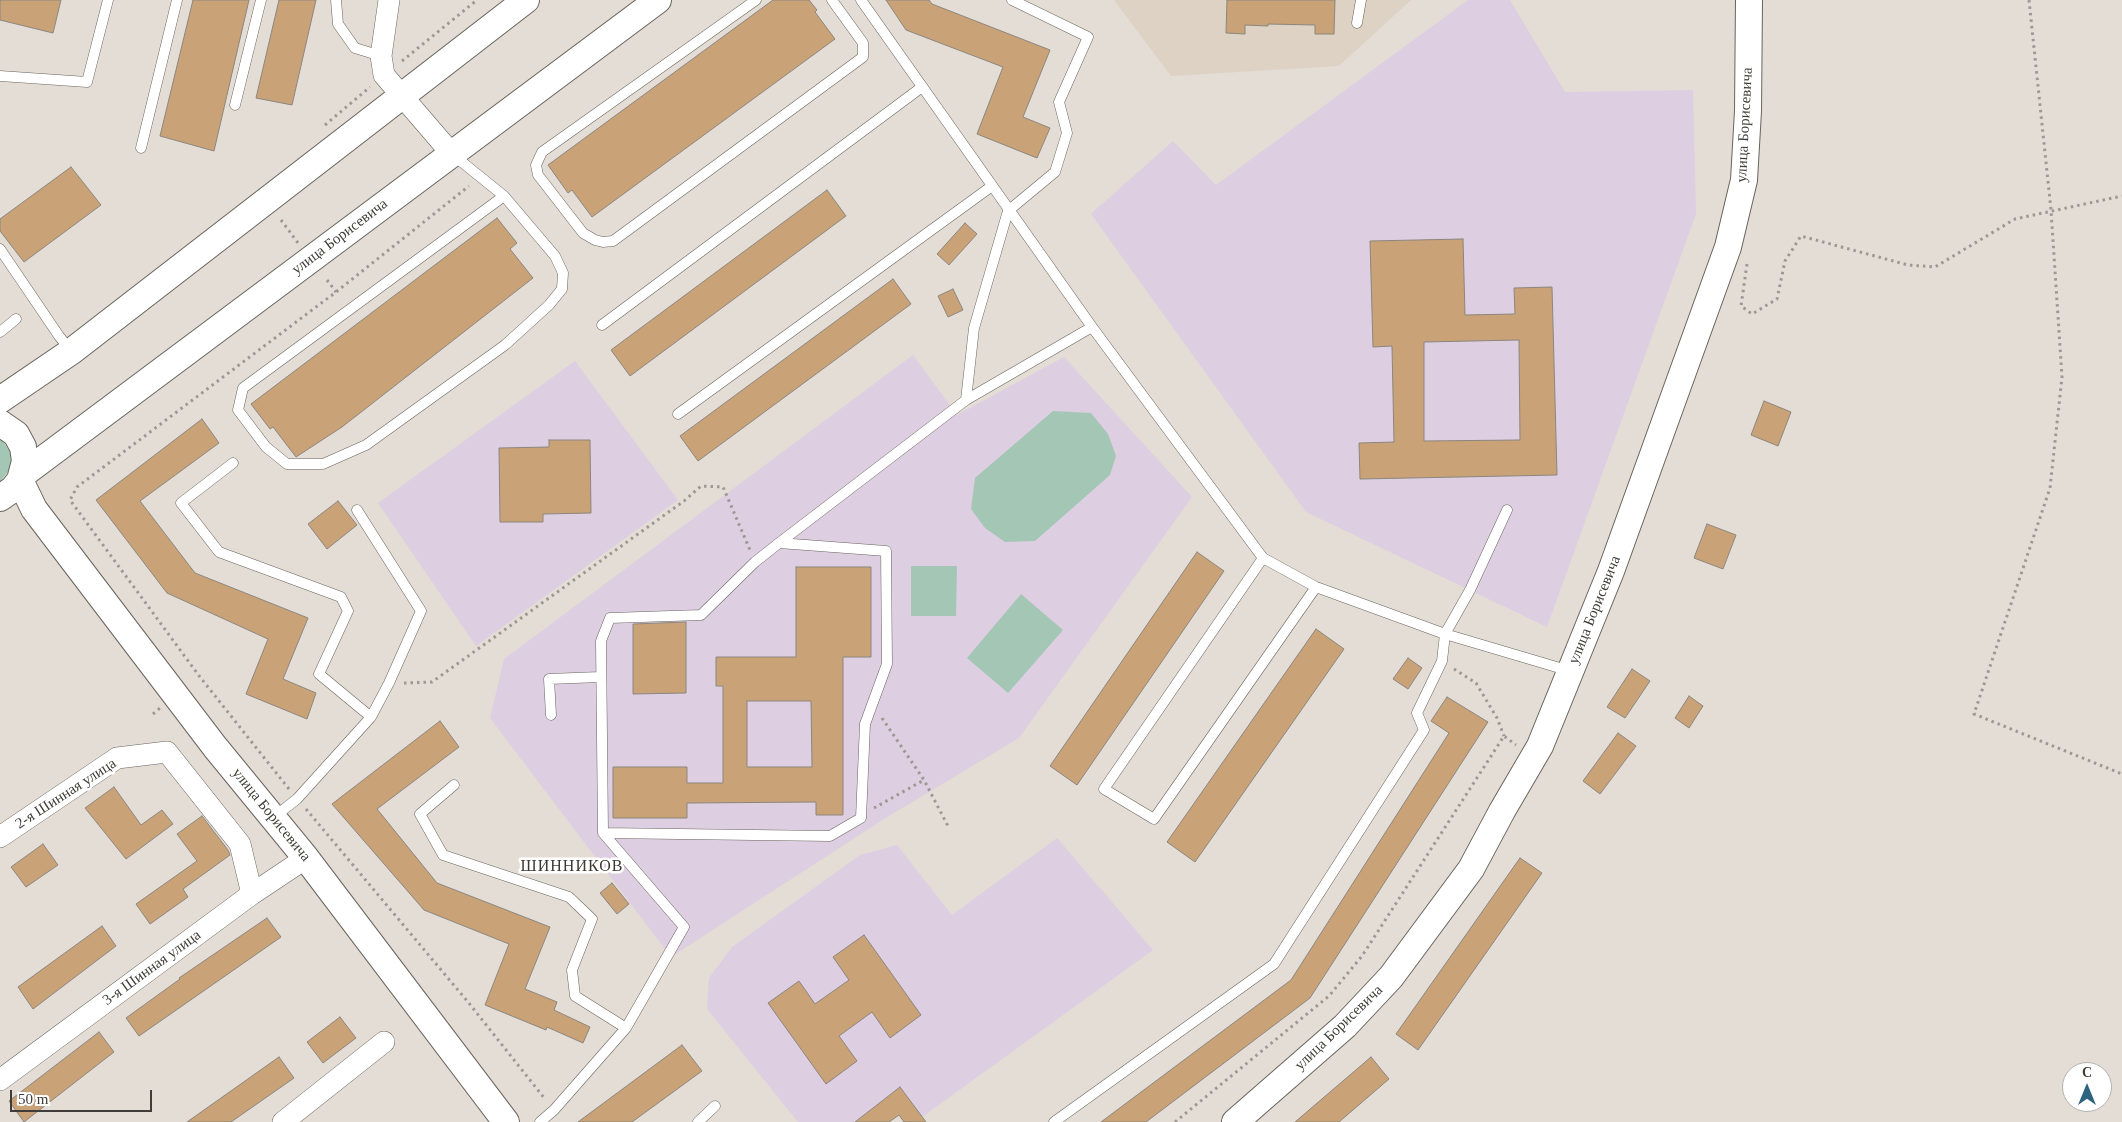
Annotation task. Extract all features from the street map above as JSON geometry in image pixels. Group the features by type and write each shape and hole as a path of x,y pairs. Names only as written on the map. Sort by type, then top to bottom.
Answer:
{"street":[{"path":"388,0 383,66 403,96 451,153"},
{"path":"0,400 72,351 526,0"},
{"name":"улица Борисевича","path":"506,1122 306,858 215,747 34,509 21,477 451,153 658,0"},
{"name":"улица Борисевича","path":"1235,1122 1346,1026 1391,977 1471,869 1540,746 1611,571 1728,247 1744,180 1748,111 1749,0"},
{"path":"0,423 16,434 23,447 25,461 21,477 13,490 0,498"},
{"path":"0,502 34,509"},
{"name":"2-я Шинная улица","path":"0,837 117,758 167,752 240,844 252,894"},
{"name":"3-я Шинная улица","path":"0,1080 252,894 306,858"},
{"path":"282,1122 384,1042"}],"lane":[{"path":"0,76 87,82 108,0"},
{"path":"141,148 177,0"},
{"path":"235,105 261,0"},
{"path":"336,0 338,24 355,48 383,66"},
{"path":"756,0 542,152 536,164 538,175 583,233 595,240 613,241 864,57 863,43 832,0"},
{"path":"861,0 1008,211 1263,558 1316,587 1445,634 1571,671"},
{"path":"966,400 974,328 1008,211 1055,172 1067,133 1059,102 1088,37 1012,0"},
{"path":"1357,23 1361,0"},
{"path":"602,325 922,86"},
{"path":"451,153 504,196 555,256 563,273 562,289 549,305 505,345 366,445 323,464 287,464 266,447 238,410 242,388 504,196"},
{"path":"678,414 992,186"},
{"path":"0,249 59,336 72,351"},
{"path":"0,332 16,319"},
{"path":"540,1122 554,1110 626,1028 684,927 603,833 601,641 610,618 701,615 755,562 966,400 1092,327"},
{"path":"233,463 181,503 219,552 341,597 348,611 318,674 371,717"},
{"path":"273,817 297,799 371,717 389,683 421,611 357,510"},
{"path":"1054,1122 1274,964 1424,730 1417,713 1442,661 1445,634 1470,590 1506,510"},
{"path":"603,833 830,836 861,818 864,724 887,664 886,551 779,543"},
{"path":"1263,558 1104,789 1154,819 1316,587"},
{"path":"551,716 550,679 600,677"},
{"path":"454,784 420,814 443,855 569,898 592,919 572,970 576,996 626,1028"},
{"path":"698,1122 715,1106"}],"path":[{"path":"323,126 383,66 478,0"},
{"path":"2029,0 2051,210 2062,377 2050,488 1974,714 2122,774"},
{"path":"469,186 336,292 77,487 70,500 200,677 297,799 468,1002 554,1110"},
{"path":"1728,247 1748,260 1741,306 1752,314 1777,298 1784,261 1801,236 1908,265 1935,267 2015,219 2122,196"},
{"path":"281,220 300,245"},
{"path":"327,280 336,292"},
{"path":"389,683 432,682 684,501 701,486 723,487 755,562"},
{"path":"1442,661 1476,683 1497,718 1504,736 1515,744"},
{"path":"881,717 924,780 949,828"},
{"path":"1175,1122 1329,996 1362,956 1504,736"},
{"path":"861,815 924,780"}],"shaded area":[{"path":"1114,0 1411,0 1339,66 1171,76"},
{"path":"1468,0 1510,0 1565,92 1693,90 1696,214 1547,627 1306,512 1091,214 1173,141 1216,185"},
{"path":"913,355 957,415 1064,357 1192,497 1019,738 884,819 671,957 490,718 504,659"},
{"path":"575,361 678,500 476,646 378,503"},
{"path":"1057,838 1153,950 922,1117 900,1087 855,1122 798,1122 707,1009 709,978 732,947 860,855 897,845 952,915"}],"green space":[{"path":"1053,411 1091,413 1108,434 1116,456 1110,475 1035,541 1005,542 985,528 971,509 975,478"},
{"path":"0,437 10,452 11,461 9,470 0,482"},
{"path":"911,566 957,566 956,616 911,616"},
{"path":"1021,594 1063,630 1008,693 967,658"}],"building":[{"path":"0,0 61,0 53,33 0,20"},
{"path":"193,0 249,0 214,151 160,136"},
{"path":"279,0 316,0 292,105 256,98"},
{"path":"773,0 809,0 817,10 815,12 835,39 592,217 572,190 568,193 548,165"},
{"path":"886,0 929,0 932,4 1050,50 1023,117 1050,128 1037,158 977,134 1003,67 906,30"},
{"path":"1227,0 1335,0 1334,34 1315,34 1315,25 1268,24 1268,26 1245,25 1245,34 1226,33"},
{"path":"71,167 101,205 24,262 0,231 0,219"},
{"path":"827,190 846,216 630,376 611,350"},
{"path":"497,218 517,243 510,249 533,278 342,427 296,457 273,427 270,429 251,404"},
{"path":"965,223 977,234 949,265 937,254"},
{"path":"1463,239 1465,315 1515,314 1514,288 1552,287 1557,475 1360,479 1359,443 1394,442 1392,346 1373,347 1370,241","holes":["1519,340 1520,440 1424,441 1424,342"]},
{"path":"893,279 911,304 698,461 680,436"},
{"path":"953,289 963,310 948,317 938,296"},
{"path":"1764,401 1791,412 1778,446 1751,435"},
{"path":"202,419 219,443 140,501 195,573 308,618 283,679 316,693 307,719 246,694 268,639 167,593 96,500"},
{"path":"549,440 590,440 591,513 543,514 543,522 500,522 499,448 549,447"},
{"path":"338,501 357,525 327,549 308,524"},
{"path":"1707,524 1736,535 1723,569 1694,558"},
{"path":"1197,552 1224,571 1077,785 1050,766"},
{"path":"796,567 871,567 871,657 843,657 843,815 816,815 816,802 687,803 687,818 613,818 613,767 687,767 687,783 723,783 723,686 716,686 716,657 796,657","holes":["747,701 811,701 812,767 747,767"]},
{"path":"686,622 686,693 633,694 633,624"},
{"path":"1316,629 1344,649 1195,862 1167,842"},
{"path":"1408,658 1422,668 1408,689 1393,679"},
{"path":"1632,669 1650,681 1625,718 1607,707"},
{"path":"1689,696 1703,706 1689,728 1675,718"},
{"path":"1447,697 1488,722 1310,998 1146,1122 1101,1122 1291,980 1449,733 1431,721"},
{"path":"440,721 459,747 377,809 437,883 550,927 525,989 557,1002 554,1010 590,1027 583,1043 547,1027 546,1030 485,1005 509,944 424,910 332,804"},
{"path":"1618,733 1636,746 1600,794 1583,781"},
{"path":"114,787 141,825 162,810 173,824 126,859 85,808"},
{"path":"202,816 230,855 183,889 188,897 150,924 136,904 197,861 177,834"},
{"path":"43,844 58,865 26,887 11,867"},
{"path":"1520,858 1542,873 1418,1050 1396,1034"},
{"path":"612,883 629,904 617,914 600,893"},
{"path":"267,918 281,937 139,1036 126,1018 179,978"},
{"path":"102,926 116,946 33,1009 18,987"},
{"path":"864,935 921,1015 890,1038 872,1012 839,1036 857,1061 826,1084 768,1003 799,981 815,1004 849,980 833,957"},
{"path":"340,1017 356,1038 323,1063 307,1042"},
{"path":"99,1032 114,1052 24,1122 9,1101"},
{"path":"682,1045 702,1071 632,1122 578,1122"},
{"path":"279,1057 294,1078 231,1122 187,1122"},
{"path":"1371,1057 1389,1079 1339,1122 1295,1122"},
{"path":"900,1087 926,1122 904,1122 899,1115 889,1122 855,1122"}],"district":[{"name":"ШИННИКОВ","path":"572,867"}]}
